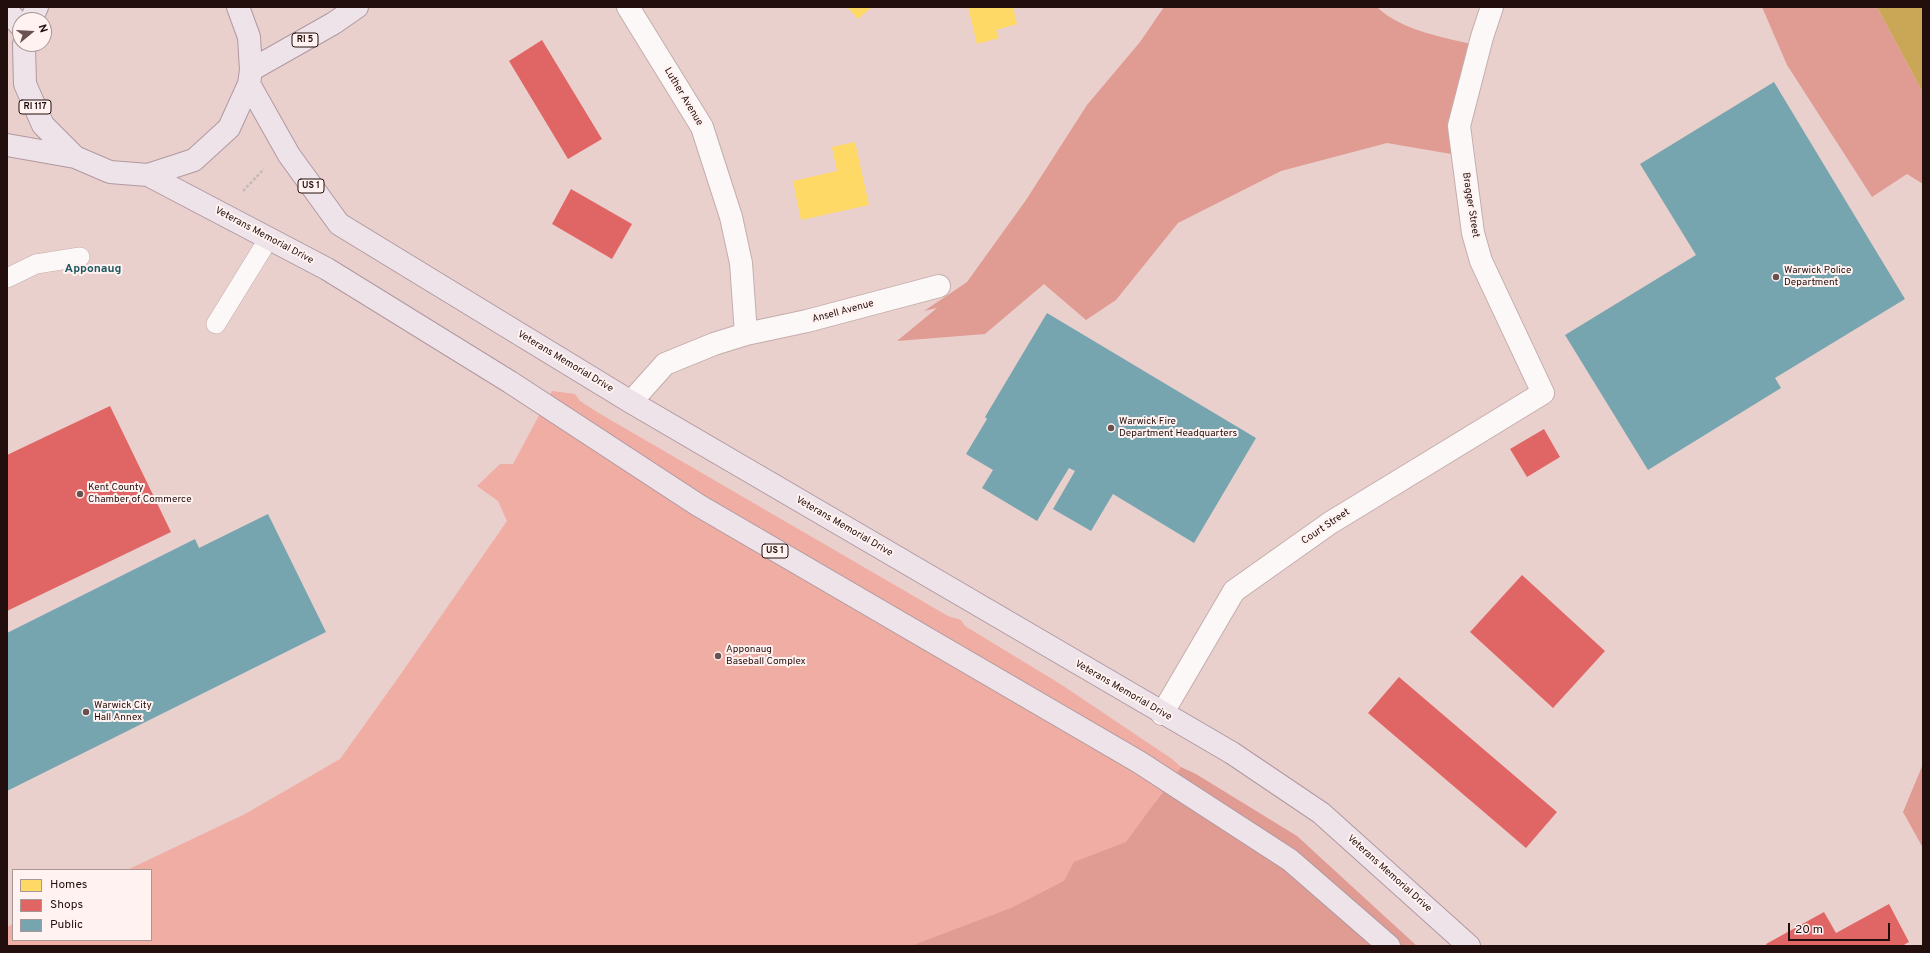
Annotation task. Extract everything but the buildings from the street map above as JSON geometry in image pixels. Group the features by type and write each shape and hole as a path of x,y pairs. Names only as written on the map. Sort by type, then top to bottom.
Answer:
{"main road":[{"name":"US 1","path":"238,7 249,37 250,77"},
{"name":"RI 5","path":"250,77 334,23 356,7"},
{"name":"RI 117","path":"24,52 25,84 43,125 75,157"},
{"path":"148,175 194,160 229,128 250,77"},
{"name":"Veterans Memorial Drive","path":"250,77 288,155 339,224 631,402 1232,754 1321,812 1469,946"},
{"name":"US 1","path":"7,145 75,157 110,172 148,175"},
{"name":"Veterans Memorial Drive","path":"148,175 327,269 510,382 698,506 1139,762 1290,860 1389,946"}],"street":[{"name":"Luther Avenue","path":"628,7 702,127 731,217 741,264 746,334"},
{"name":"Bragger Street","path":"1492,7 1482,37 1459,126 1474,233 1481,261 1543,393"},
{"name":"Ansell Avenue","path":"631,402 665,364 714,344 746,334 807,322 939,286"},
{"name":"Court Street","path":"1162,714 1234,591 1330,523 1543,393"}],"lane":[{"path":"216,324 269,238"},
{"path":"7,278 36,264 80,257"}],"path":[{"path":"242,191 270,163"}],"shaded area":[{"path":"1164,7 1377,7 1387,15 1411,28 1480,46 1463,156 1387,143 1281,171 1178,223 1116,300 1086,320 1044,284 985,334 897,341 937,308 924,311 967,282 1026,200 1087,105 1140,42"},
{"path":"1762,7 1877,7 1923,93 1923,184 1907,174 1872,197 1787,65"},
{"path":"1877,7 1923,7 1923,93"},
{"name":"Apponaug Baseball Complex","path":"552,391 575,394 580,401 597,412 948,616 961,620 965,626 1062,685 1172,759 1181,767 1155,802 1199,827 1019,946 7,946 7,927 12,924 12,941 152,941 152,869 129,869 245,814 340,759 507,521 498,501 477,486 500,464 513,464"},
{"path":"1923,764 1923,848 1903,812"},
{"path":"1181,767 1196,774 1297,836 1417,946 911,946 1011,908 1064,881 1074,862 1126,842"}],"place":[{"name":"Warwick Police Department","path":"1776,277"},
{"name":"Warwick Fire Department Headquarters","path":"1111,428"},
{"name":"Kent County Chamber of Commerce","path":"80,494"},
{"name":"Apponaug Baseball Complex","path":"718,656"},
{"name":"Warwick City Hall Annex","path":"86,712"}],"district":[{"name":"Apponaug","path":"93,270"}]}
